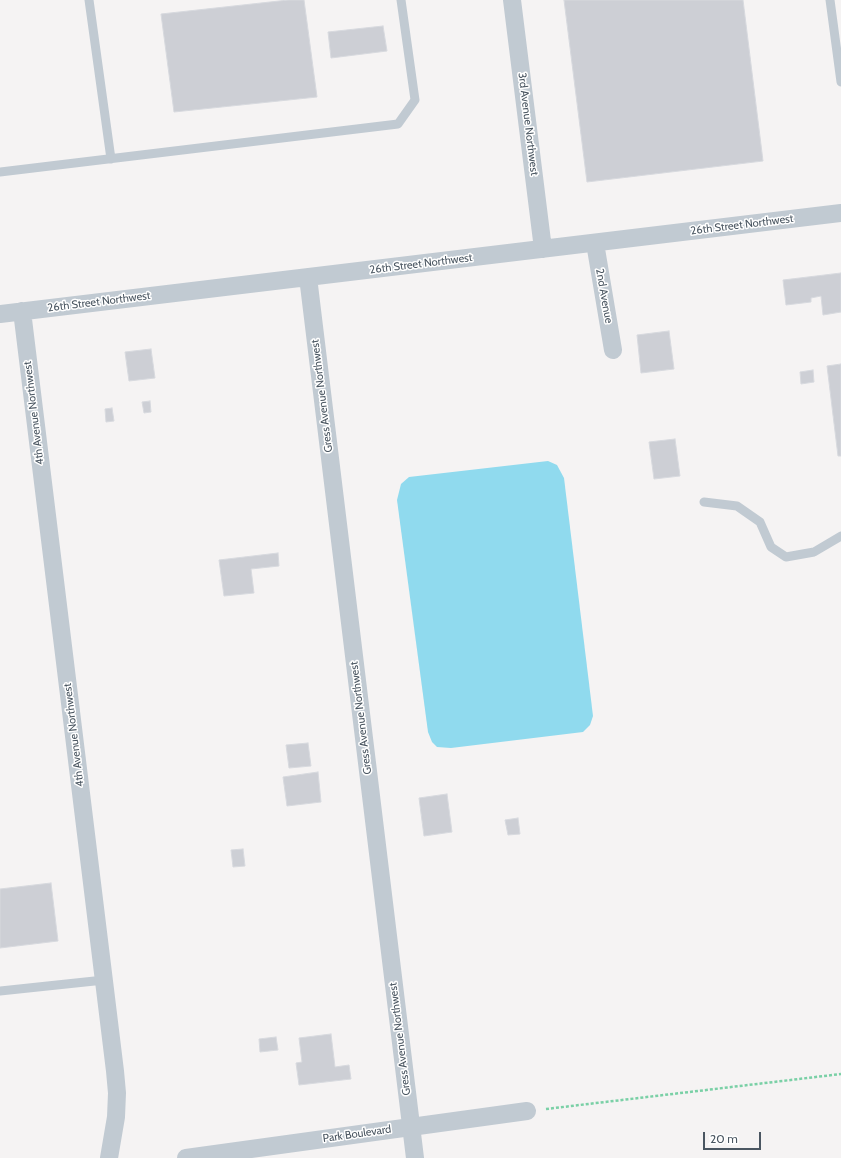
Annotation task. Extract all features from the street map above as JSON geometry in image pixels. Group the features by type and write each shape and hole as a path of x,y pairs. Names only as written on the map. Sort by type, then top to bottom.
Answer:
{"street":[{"name":"3rd Avenue Northwest","path":"512,0 543,249"},
{"name":"26th Street Northwest","path":"0,314 841,213"},
{"name":"2nd Avenue","path":"595,243 613,350"},
{"name":"Gress Avenue Northwest","path":"308,277 415,1158"},
{"name":"4th Avenue Northwest","path":"22,311 117,1092 116,1117 109,1158"},
{"name":"Park Boulevard","path":"186,1158 528,1111"}],"lane":[{"path":"89,0 111,159"},
{"path":"0,172 398,124 415,100 401,0"},
{"path":"830,0 841,82"},
{"path":"704,502 737,506 760,522 771,547 786,557 814,552 841,536"},
{"path":"0,991 104,980"}],"path":[{"path":"528,1111 841,1074"}],"water":[{"path":"548,461 557,465 564,478 593,716 590,725 583,732 451,748 437,747 432,742 428,732 397,500 401,484 409,477"}],"building":[{"path":"288,0 304,0 317,97 174,112 161,14"},
{"path":"564,0 743,0 763,161 587,182"},
{"path":"383,26 387,51 331,58 328,32"},
{"path":"841,273 841,312 823,315 821,296 811,298 811,302 786,305 783,280"},
{"path":"669,331 674,369 641,373 637,335"},
{"path":"151,349 155,378 129,381 125,352"},
{"path":"841,364 841,456 838,456 827,366"},
{"path":"813,370 814,382 801,384 800,372"},
{"path":"150,401 151,412 144,413 142,402"},
{"path":"112,408 114,421 106,422 105,409"},
{"path":"675,439 680,476 654,479 649,442"},
{"path":"278,553 279,566 251,569 254,593 224,596 219,560"},
{"path":"308,743 311,766 289,768 286,745"},
{"path":"318,772 321,802 287,806 283,777"},
{"path":"447,794 452,832 424,836 419,798"},
{"path":"518,818 520,834 508,835 505,820"},
{"path":"243,849 245,866 233,867 231,850"},
{"path":"51,883 58,941 0,948 0,889"},
{"path":"331,1034 335,1067 349,1065 351,1079 299,1085 296,1063 302,1062 299,1038"},
{"path":"276,1037 278,1050 260,1052 259,1039"}]}
